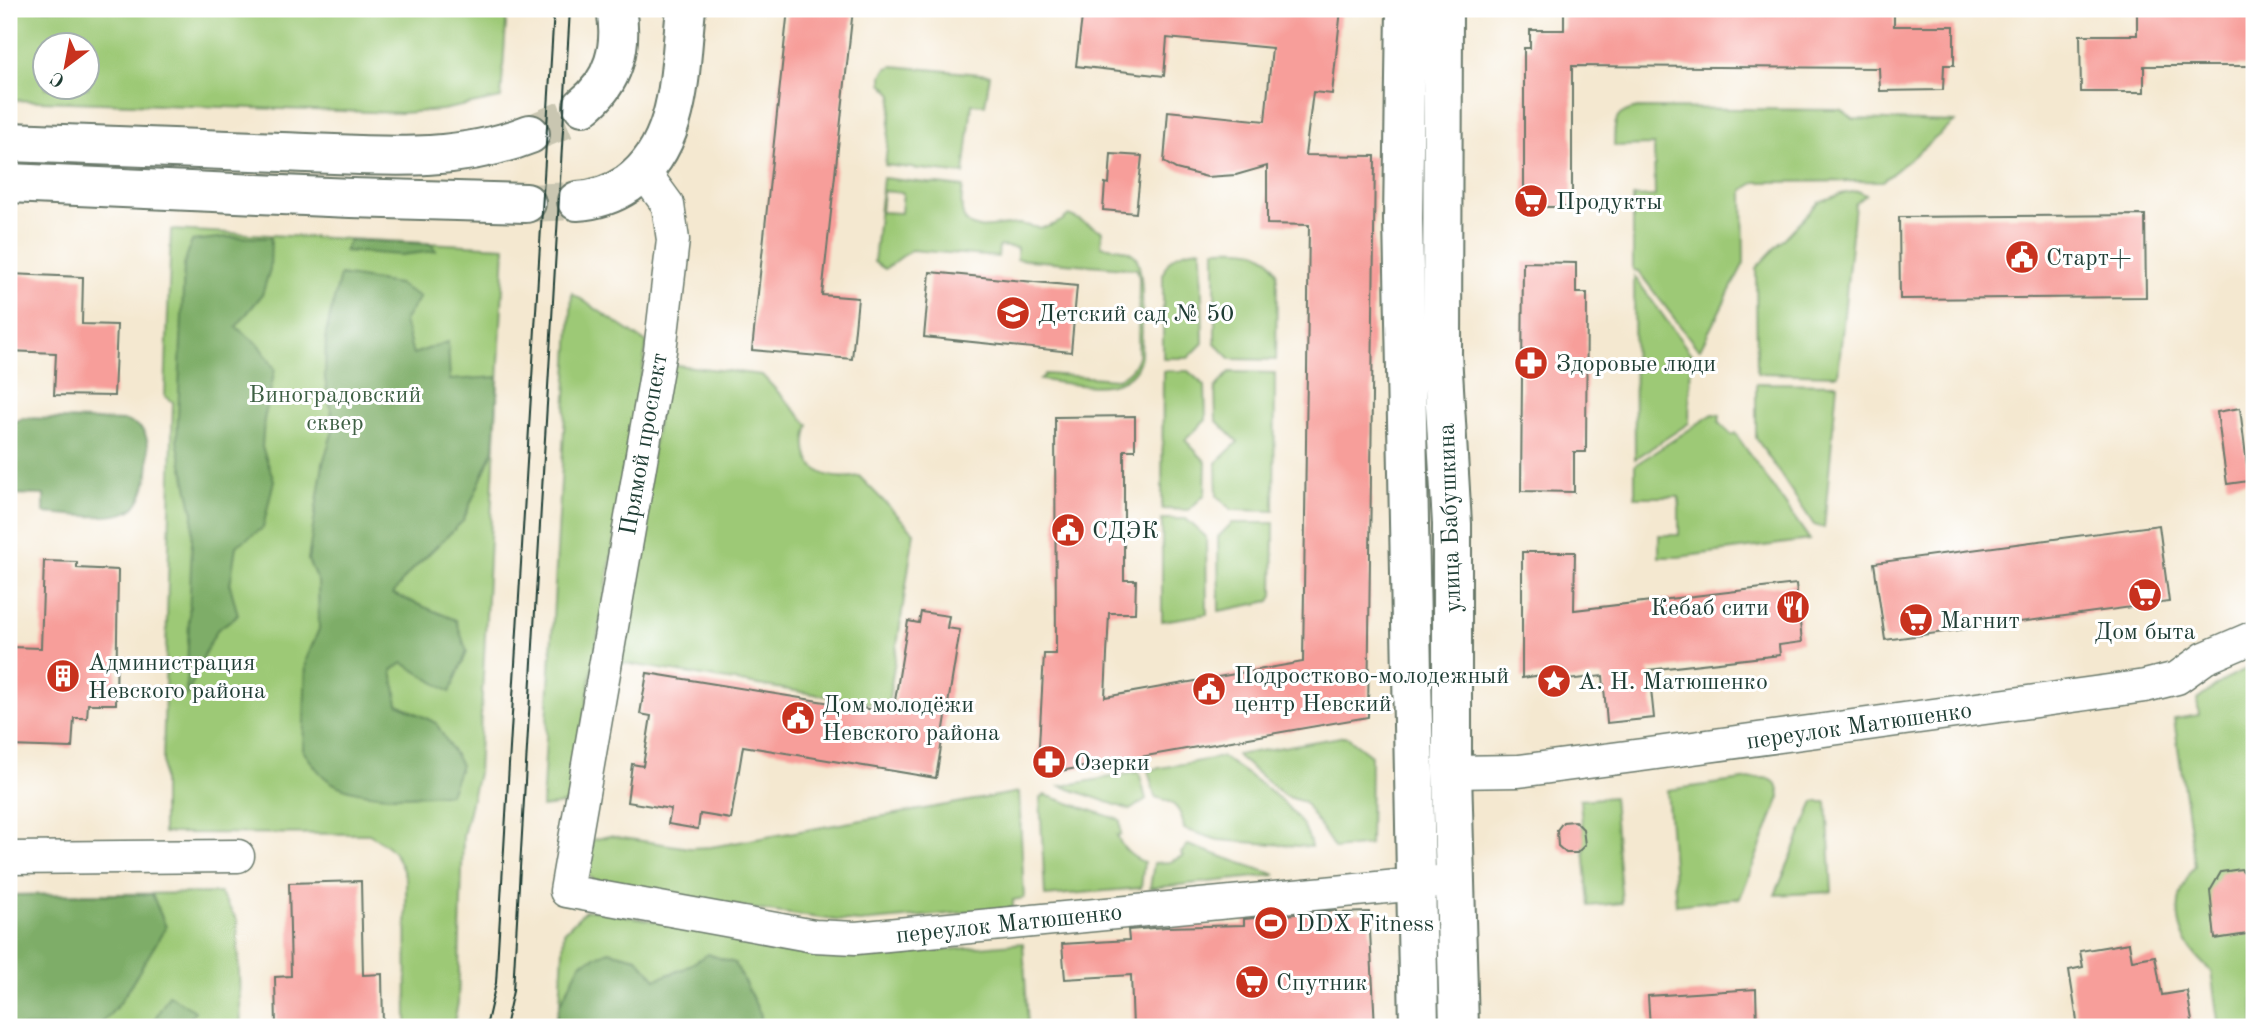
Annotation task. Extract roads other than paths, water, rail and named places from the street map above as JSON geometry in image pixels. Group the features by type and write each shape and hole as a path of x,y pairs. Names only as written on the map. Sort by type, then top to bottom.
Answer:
{"street":[{"path":"583,106 593,98 611,74 619,49 616,9"},
{"path":"577,201 589,201 617,191 644,172 662,147 673,117 686,9"},
{"name":"улица Бабушкина","path":"1406,9 1403,219 1419,1027"},
{"name":"улица Бабушкина","path":"1443,9 1442,354 1452,524 1452,772 1459,1027"},
{"path":"9,142 388,157 454,155 505,144 530,134"},
{"name":"Прямой проспект","path":"566,891 660,351 673,240 668,205 644,172"},
{"path":"9,183 526,202"},
{"name":"переулок Матюшенко","path":"1452,772 1519,771 2145,686 2177,678 2205,658 2254,637"},
{"path":"9,858 238,856"},
{"name":"переулок Матюшенко","path":"566,891 814,936 856,938 1454,880"}],"tunnel":[{"path":"530,134 566,119 583,106"},
{"path":"526,203 577,201"}],"tram line":[{"path":"486,1027 496,983 554,9"},
{"path":"505,1027 513,991 570,9"}],"place":[{"name":"Продукты","path":"1531,201"},
{"name":"Старт+","path":"2022,257"},
{"name":"Детский сад № 50","path":"1013,313"},
{"name":"Здоровые люди","path":"1531,363"},
{"name":"СДЭК","path":"1068,530"},
{"name":"Дом быта","path":"2145,595"},
{"name":"Кебаб сити","path":"1793,607"},
{"name":"Магнит","path":"1916,620"},
{"name":"Администрация Невского района","path":"63,676"},
{"name":"А. Н. Матюшенко","path":"1554,681"},
{"name":"Подростково-молодежный центр Невский","path":"1209,689"},
{"name":"Дом молодёжи Невского района","path":"798,718"},
{"name":"Озерки","path":"1049,762"},
{"name":"DDX Fitness","path":"1271,923"},
{"name":"Спутник","path":"1252,982"}],"park label":[{"name":"Виноградовский сквер","path":"335,408"}]}
